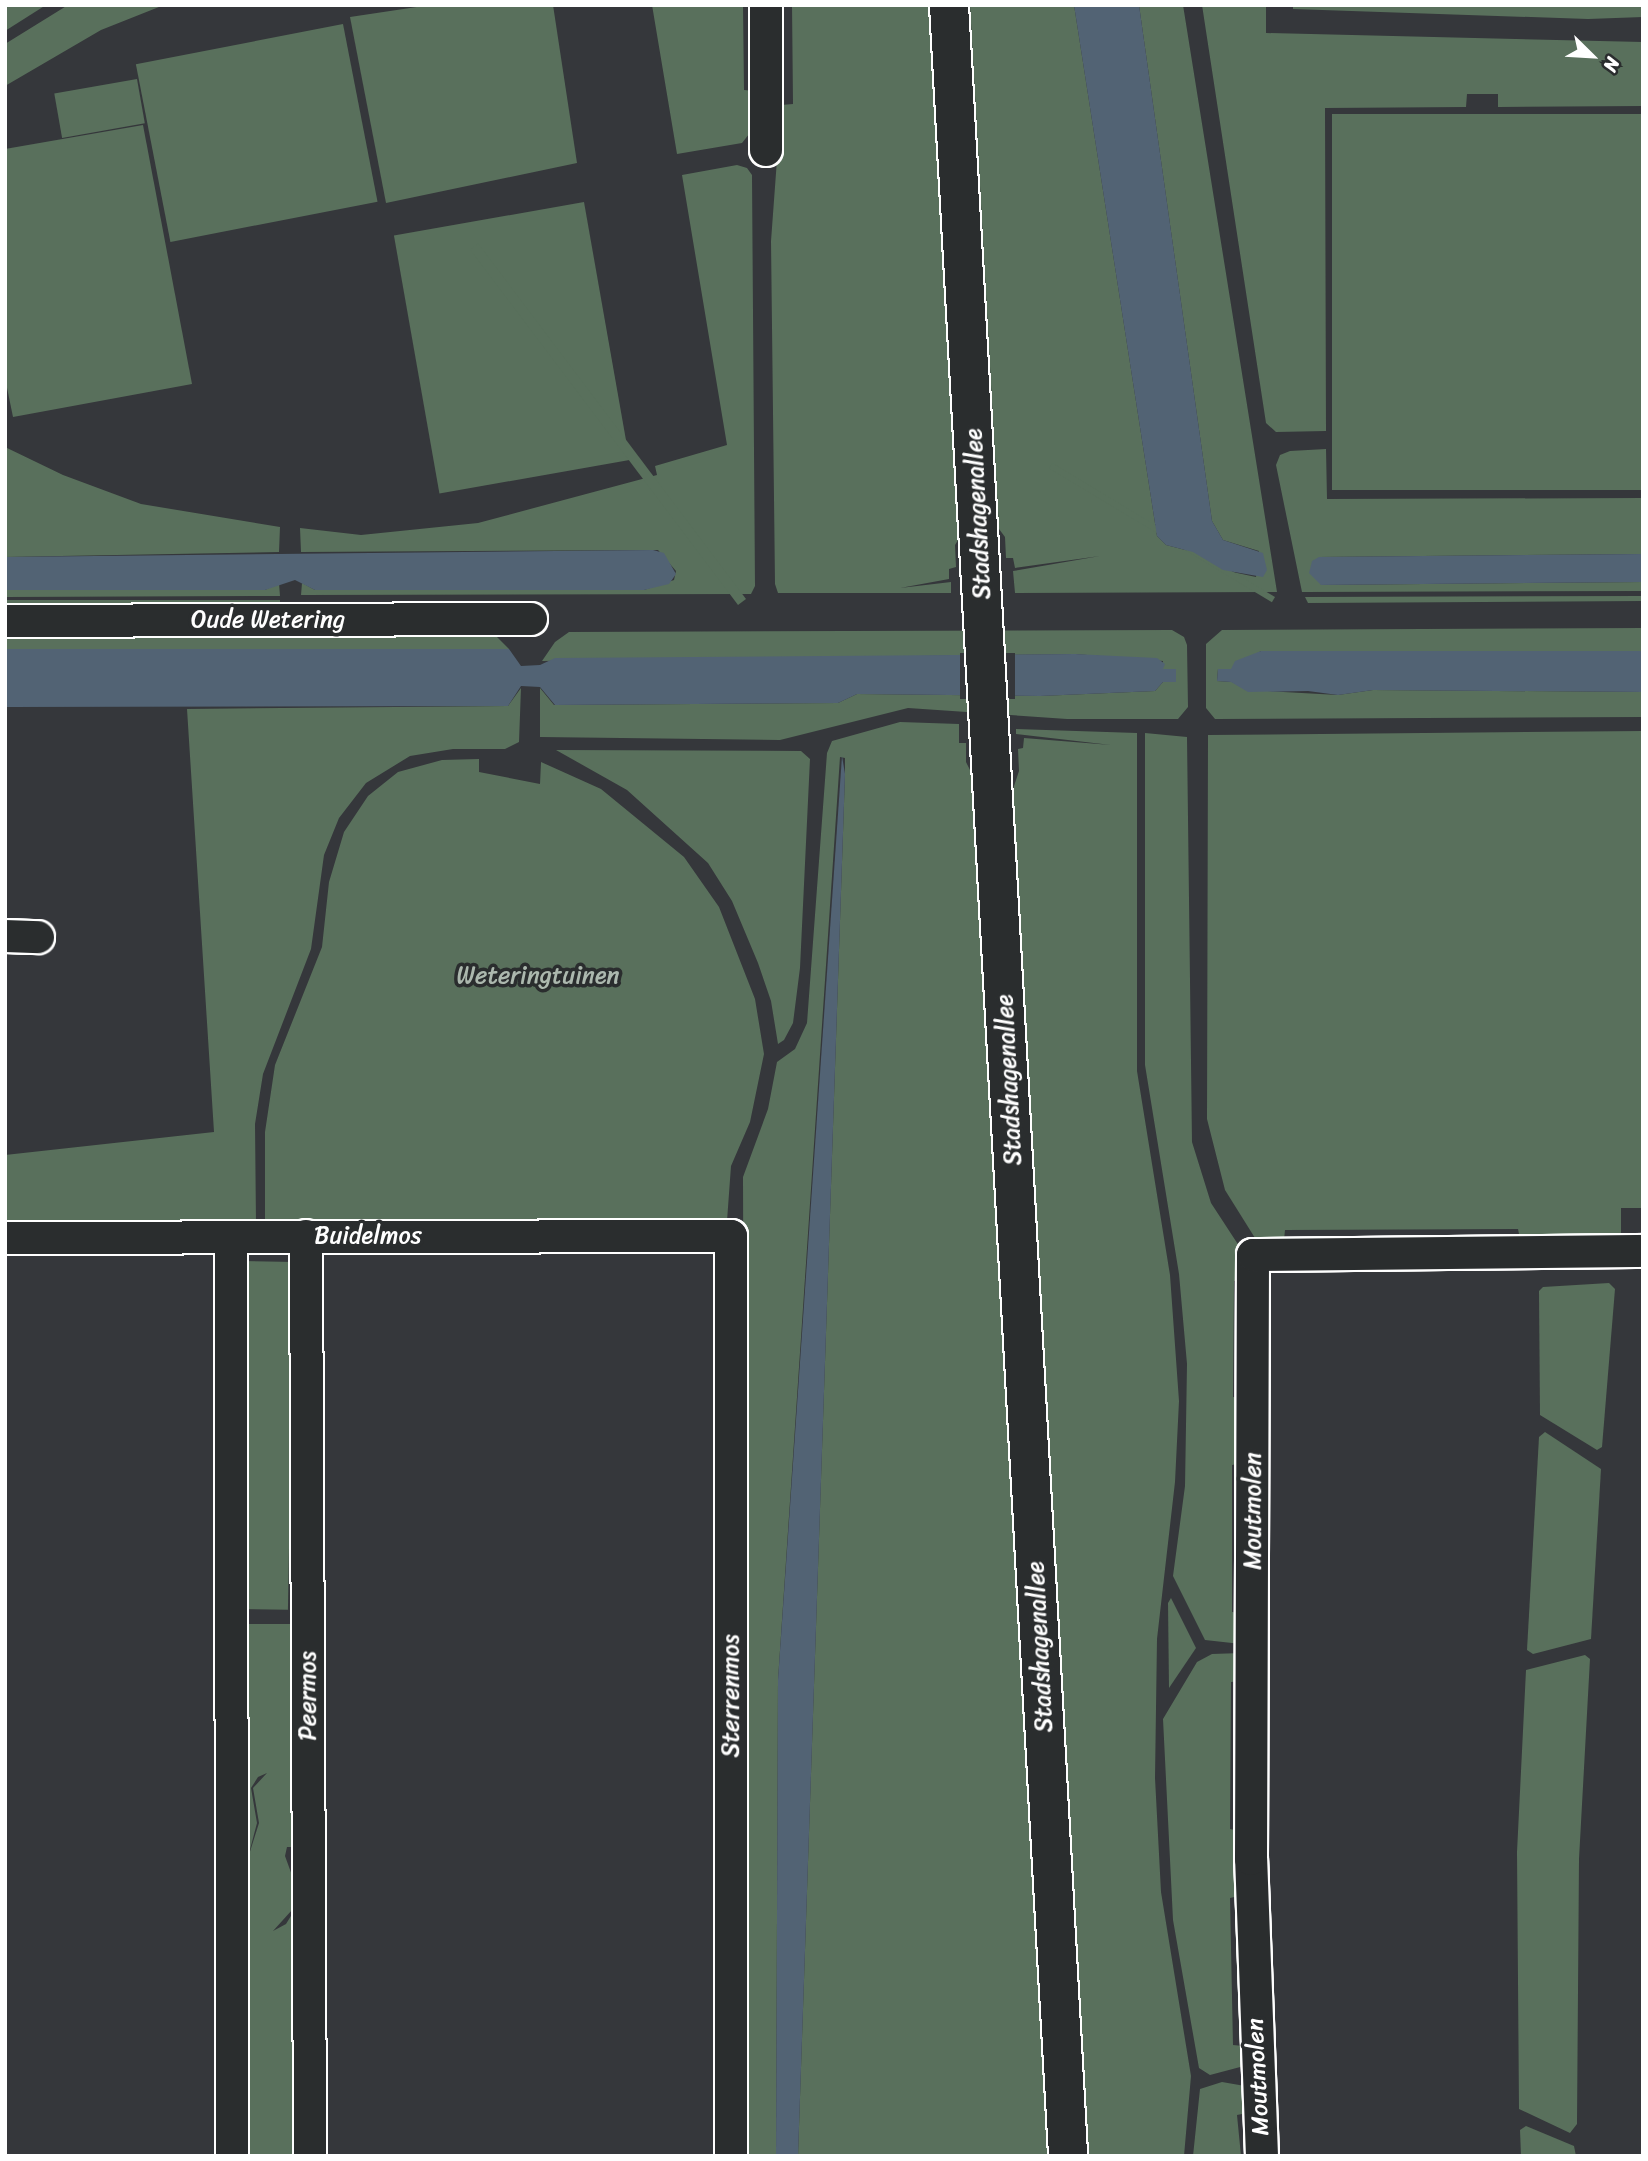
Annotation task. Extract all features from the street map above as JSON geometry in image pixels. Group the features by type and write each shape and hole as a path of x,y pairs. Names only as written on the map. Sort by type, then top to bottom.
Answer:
{"main road":[{"name":"Stadshagenallee","path":"948,5 1068,2156"}],"street":[{"path":"766,5 766,150"},
{"name":"Oude Wetering","path":"5,621 531,619"},
{"path":"5,936 38,937"},
{"name":"Peermos","path":"306,1236 310,2156"},
{"name":"Buidelmos","path":"5,1238 731,1236"},
{"name":"Sterrenmos","path":"731,1236 731,2156"},
{"path":"231,1237 232,2156"},
{"name":"Moutmolen","path":"1262,2156 1256,2076 1251,1859 1253,1255 1643,1251"}],"green space":[{"path":"5,5 46,5 5,31"},
{"path":"68,5 164,5 101,30 5,86 5,44"},
{"path":"430,5 553,5 577,163 386,203 350,17"},
{"path":"652,5 743,5 744,90 755,91 753,129 742,143 677,154"},
{"path":"792,5 931,5 960,537 955,545 956,567 949,569 949,579 900,588 951,582 951,593 778,593 775,584 771,241 781,105 793,104"},
{"path":"970,5 1074,5 1157,536 1166,545 1193,552 1223,570 1256,577 1259,551 1223,540 1212,521 1139,5 1183,5 1277,592 1015,593 1013,571 1100,556 1015,568 1013,558 1006,558 1005,537 999,529"},
{"path":"1202,5 1266,5 1266,33 1643,42 1643,106 1498,107 1498,94 1467,94 1466,107 1325,108 1326,431 1276,432 1266,423"},
{"path":"1293,5 1643,5 1643,17 1588,19 1293,9"},
{"path":"343,24 378,202 170,242 136,64"},
{"path":"137,79 145,123 62,138 54,94"},
{"path":"1332,114 1643,114 1643,490 1332,490"},
{"path":"143,125 192,384 13,417 5,378 5,149"},
{"path":"737,165 747,168 752,175 755,586 751,594 301,595 302,583 315,590 644,590 674,580 676,571 658,550 301,552 300,528 361,535 478,523 657,475 655,466 727,445 682,175"},
{"path":"584,202 629,460 439,494 394,236"},
{"path":"478,244 746,599 738,605 470,250"},
{"path":"5,447 63,475 141,504 280,527 279,552 5,557"},
{"path":"1326,449 1327,499 1643,498 1643,554 1319,557 1321,585 1643,582 1643,591 1302,592 1276,465 1280,455 1290,451"},
{"path":"1052,463 1275,597 1272,602 1049,468"},
{"path":"279,583 280,596 5,597 5,590 265,590"},
{"path":"1643,596 1643,601 1308,603 1305,597"},
{"path":"5,600 280,600 280,606 5,606"},
{"path":"1643,628 1643,651 1261,651 1232,669 1218,669 1217,681 1232,682 1247,690 1338,695 1373,690 1643,692 1643,717 1215,719 1206,708 1206,644 1222,630"},
{"path":"1172,630 1184,637 1187,645 1188,707 1178,719 1067,719 908,708 780,740 540,737 540,688 554,705 838,703 857,694 1040,696 1155,691 1163,682 1176,681 1162,669 1163,661 1075,654 542,661 555,642 569,632"},
{"path":"492,632 509,649 5,649 5,636"},
{"path":"521,688 519,742 505,749 453,749 410,756 366,783 339,818 324,855 311,949 263,1074 255,1124 256,1223 5,1223 5,1155 214,1132 187,709 508,706"},
{"path":"900,722 959,724 959,743 966,743 966,762 973,776 1050,2156 798,2156 845,774 845,758 840,757 778,1680 776,2156 746,2156 743,1177 768,1109 777,1062 795,1049 807,1023 827,753 832,741"},
{"path":"1016,729 1137,733 1137,1071 1170,1275 1179,1401 1175,1482 1157,1639 1155,1778 1161,1892 1191,2076 1184,2156 1088,2156 1013,789 1019,771 1018,749 1023,748 1024,738 1111,745 1016,734"},
{"path":"1643,731 1643,1208 1621,1208 1621,1239 1520,1239 1518,1229 1285,1230 1284,1240 1255,1238 1225,1190 1207,1119 1208,735"},
{"path":"1145,733 1187,737 1192,1142 1211,1203 1243,1252 1243,1280 1234,1281 1233,1397 1242,1398 1242,1463 1232,1465 1232,1612 1241,1613 1241,1644 1205,1640 1173,1576 1185,1486 1187,1364 1179,1274 1145,1065"},
{"path":"556,750 801,751 810,759 800,968 793,1023 784,1040 778,1044 771,1001 758,963 732,901 708,863 627,790"},
{"name":"Weteringtuinen","path":"479,759 479,772 540,784 541,762 601,789 684,857 719,907 755,999 764,1054 750,1122 731,1166 727,1221 265,1222 265,1132 275,1065 322,947 329,882 344,832 368,796 398,772 442,760"},
{"path":"241,1261 294,1262 288,1610 235,1609"},
{"path":"1609,1283 1615,1289 1602,1447 1597,1450 1540,1415 1539,1291 1543,1287"},
{"path":"1545,1432 1601,1469 1591,1639 1533,1654 1527,1650 1539,1437"},
{"path":"1171,1598 1196,1648 1169,1688 1168,1603"},
{"path":"241,1624 298,1624 298,1847 287,1847 285,1856 293,1878 292,1910 273,1931 286,1924 294,1911 293,1874 291,1870 298,1870 299,2156 242,2156","holes":["267,1773 253,1788 259,1823 247,1861 257,1823 251,1788 258,1777"]},
{"path":"1241,1653 1241,1681 1231,1682 1230,1829 1240,1831 1239,1896 1230,1898 1233,2045 1243,2046 1244,2066 1210,2075 1199,2068 1173,1920 1163,1719 1197,1662 1212,1654"},
{"path":"1585,1655 1590,1659 1579,1859 1577,2124 1570,2133 1519,2109 1517,1852 1526,1670"},
{"path":"1222,2082 1245,2086 1247,2113 1237,2115 1241,2156 1193,2156 1200,2089"},
{"path":"1526,2126 1574,2146 1576,2156 1521,2156 1520,2130"}],"water":[{"path":"1074,5 1139,5 1212,521 1223,540 1263,553 1267,570 1263,577 1223,570 1193,552 1166,545 1157,536"},
{"path":"653,550 664,553 676,574 669,584 644,590 315,590 295,580 265,590 5,590 5,557"},
{"path":"1643,554 1643,582 1321,585 1309,573 1312,561 1319,557"},
{"path":"5,649 509,649 521,666 540,665 555,658 1075,654 1157,658 1165,664 1163,669 1176,669 1176,682 1163,682 1155,691 1040,696 857,694 838,703 555,705 540,687 521,686 508,706 5,707"},
{"path":"1261,651 1643,651 1643,692 1373,690 1338,695 1308,691 1248,692 1231,682 1217,681 1218,669 1231,669 1235,661"},
{"path":"842,756 845,774 798,2156 776,2156 778,1680"}],"pier":[{"path":"960,653 1015,653 1015,699 960,699"}]}
